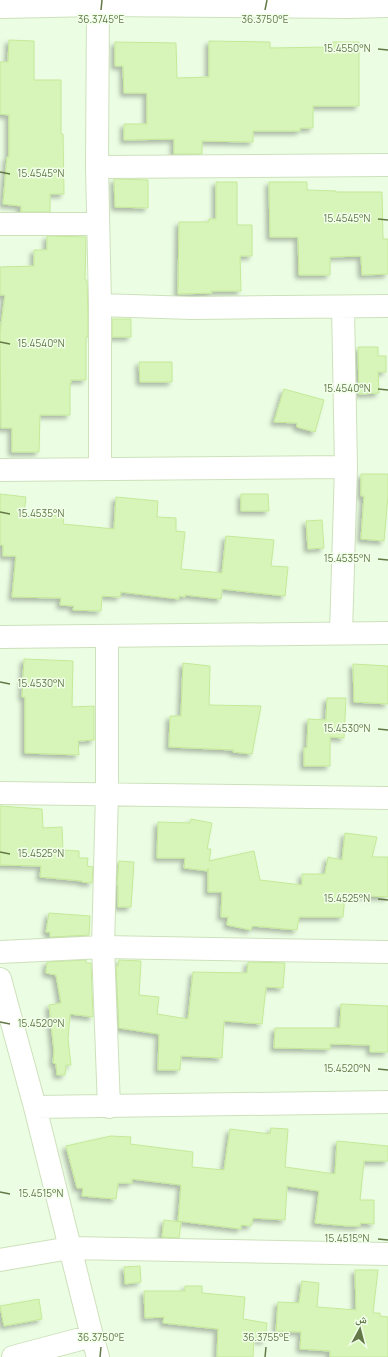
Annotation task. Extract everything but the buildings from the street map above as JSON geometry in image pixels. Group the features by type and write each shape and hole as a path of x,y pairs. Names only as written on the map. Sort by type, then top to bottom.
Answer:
{"street":[{"path":"0,8 98,5 349,4 388,6"},
{"path":"98,5 97,167 100,305 100,469"},
{"path":"97,167 388,165"},
{"path":"0,224 98,224"},
{"path":"100,305 192,308 388,306"},
{"path":"341,633 346,467 343,307"},
{"path":"0,470 346,467"},
{"path":"0,637 388,633"},
{"path":"107,636 107,793 103,947 109,1107"},
{"path":"0,793 107,793 388,798"},
{"path":"0,952 103,947 388,952"},
{"path":"0,979 35,1107 98,1357"},
{"path":"35,1107 388,1102"},
{"path":"0,1260 70,1248 388,1254"},
{"path":"13,1357 92,1336"}]}
